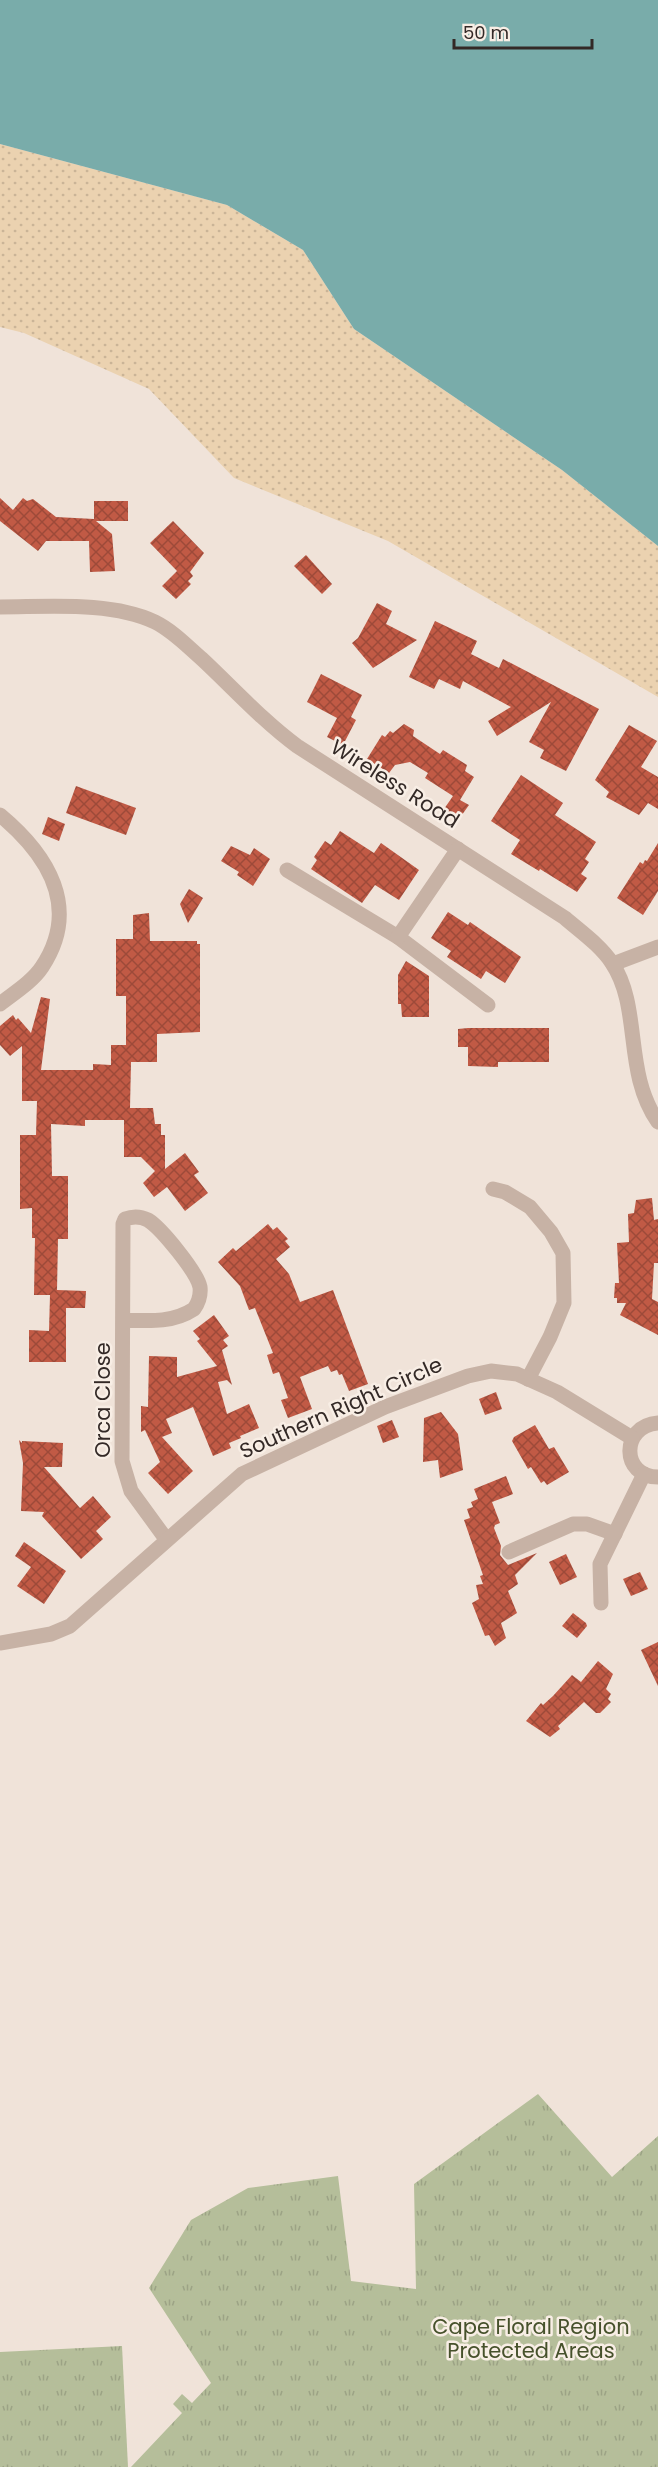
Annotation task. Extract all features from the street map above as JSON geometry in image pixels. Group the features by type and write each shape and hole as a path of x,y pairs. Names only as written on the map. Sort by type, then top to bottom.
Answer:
{"street":[{"name":"Wireless Road","path":"0,607 90,608 134,615 155,623 179,638 251,704 273,728 297,747 565,918 613,964 623,989 629,1016 638,1080 647,1104 658,1122"},
{"path":"0,815 23,834 43,859 53,880 59,908 56,940 41,969 0,1004"},
{"path":"398,937 458,849"},
{"path":"286,870 398,937 488,1005"},
{"path":"613,964 658,947"},
{"path":"493,1189 505,1192 530,1207 551,1232 563,1253 564,1303 550,1337 528,1379"},
{"name":"Orca Close","path":"124,1320 155,1321 177,1318 194,1309 201,1294 196,1275 155,1225 140,1217 132,1216 125,1219 123,1224 122,1461 124,1474 131,1491 166,1539"},
{"name":"Southern Right Circle","path":"0,1643 51,1634 70,1626 242,1474 385,1407 479,1373 502,1372 528,1379 557,1392 632,1438"},
{"path":"601,1603 600,1564 615,1534 651,1476 631,1460 629,1449 632,1438 639,1429 649,1423 658,1423"},
{"path":"509,1552 573,1524 587,1524 615,1534"}],"sand":[{"path":"0,144 227,205 303,250 354,329 562,470 658,546 658,697 388,541 234,478 149,389 24,333 0,327"}],"green space":[{"name":"Cape Floral Region Protected Areas","path":"538,2094 612,2177 658,2136 658,2467 131,2467 182,2413 173,2404 182,2394 192,2403 211,2383 149,2288 191,2220 248,2188 338,2176 351,2281 416,2289 414,2184"},
{"path":"122,2346 128,2467 0,2467 0,2352"}],"water":[{"path":"0,0 658,0 658,546 562,470 354,329 303,250 227,205 0,144"}],"building":[{"path":"0,498 13,510 23,498 27,501 33,499 56,517 94,519 94,501 128,501 128,521 96,521 112,534 115,571 90,572 89,541 46,541 38,551 0,521"},
{"path":"173,521 204,553 190,572 193,576 188,581 191,584 176,599 162,586 177,571 150,543"},
{"path":"306,555 332,584 322,594 294,566"},
{"path":"377,603 392,611 386,624 417,640 373,668 352,643 358,638"},
{"path":"435,621 477,641 471,654 499,668 503,659 599,709 566,771 540,758 544,750 529,742 551,702 497,736 488,721 511,707 463,681 460,689 439,679 434,689 409,677"},
{"path":"321,674 362,695 351,717 356,720 343,745 327,737 337,718 307,702"},
{"path":"404,724 414,730 413,736 440,754 443,750 467,765 465,771 474,777 460,800 469,805 459,819 444,809 453,796 425,778 428,773 410,762 395,765 389,773 367,759 382,735 385,737 390,731 393,733"},
{"path":"629,725 657,741 641,767 658,777 658,809 648,803 639,815 606,797 609,792 595,780"},
{"path":"521,775 563,803 555,815 596,842 585,859 589,862 581,874 587,878 577,892 511,854 520,840 491,821"},
{"path":"76,786 136,808 126,835 66,813"},
{"path":"48,817 65,824 59,841 42,834"},
{"path":"340,831 374,853 381,843 419,870 399,900 375,885 362,903 311,869 317,860 314,857 325,841 331,845"},
{"path":"658,843 658,891 643,915 617,898 640,862 643,864 645,860 647,861"},
{"path":"231,846 250,855 254,848 270,859 253,886 237,875 239,872 221,861"},
{"path":"189,889 203,898 188,923 180,904"},
{"path":"448,912 468,925 470,922 521,957 505,983 486,971 481,979 447,957 451,951 431,938"},
{"path":"149,913 150,941 197,941 197,944 200,944 200,1032 157,1034 157,1062 131,1062 130,1108 153,1108 155,1124 161,1124 161,1135 165,1135 165,1169 185,1153 199,1172 194,1175 208,1193 185,1211 167,1187 154,1197 143,1183 155,1171 141,1157 124,1157 124,1120 85,1120 85,1126 51,1124 52,1176 68,1176 68,1239 58,1239 57,1290 86,1291 85,1308 66,1308 66,1362 29,1362 29,1330 49,1331 50,1295 34,1295 35,1238 32,1238 32,1208 20,1209 20,1135 36,1135 37,1101 22,1101 22,1046 10,1056 0,1045 0,1026 13,1015 31,1033 41,997 50,999 41,1070 93,1070 93,1064 111,1065 111,1045 126,1045 126,996 116,996 116,939 133,939 133,915"},
{"path":"406,961 429,976 429,1017 402,1017 401,1004 398,1004 398,975"},
{"path":"549,1028 549,1062 498,1062 498,1067 468,1066 468,1047 458,1047 458,1029"},
{"path":"652,1198 654,1220 658,1219 658,1263 654,1263 652,1299 658,1302 658,1335 620,1315 626,1303 617,1303 617,1298 614,1298 615,1283 619,1283 617,1243 629,1242 628,1214 634,1213 636,1200"},
{"path":"268,1224 273,1230 277,1227 288,1239 285,1241 290,1247 276,1259 289,1274 300,1302 333,1290 368,1384 349,1391 342,1374 339,1375 337,1370 331,1372 328,1366 300,1377 312,1409 288,1418 281,1400 288,1398 279,1372 273,1374 267,1355 273,1353 255,1308 249,1310 240,1286 218,1262 233,1248 236,1251"},
{"path":"214,1315 229,1336 223,1340 228,1346 222,1350 232,1385 227,1380 218,1382 227,1414 249,1404 259,1428 240,1436 241,1438 229,1443 231,1448 213,1456 193,1407 166,1419 172,1433 162,1437 193,1471 168,1494 148,1473 160,1462 145,1430 141,1432 141,1406 148,1407 149,1356 177,1357 177,1377 217,1366 197,1341 200,1339 193,1331"},
{"path":"496,1392 502,1409 485,1415 479,1399"},
{"path":"441,1412 458,1434 463,1470 440,1478 438,1460 423,1462 424,1418"},
{"path":"392,1420 399,1437 383,1443 377,1426"},
{"path":"535,1425 549,1449 554,1447 569,1472 547,1485 544,1481 541,1483 531,1467 528,1469 512,1441 514,1437"},
{"path":"19,1440 22,1443 22,1441 63,1443 62,1467 44,1467 80,1508 93,1496 111,1517 96,1531 103,1539 81,1559 42,1516 44,1512 21,1511 23,1463"},
{"path":"506,1476 513,1494 492,1502 500,1523 494,1528 501,1546 500,1555 508,1565 537,1553 515,1575 518,1584 508,1591 517,1613 501,1623 506,1638 495,1646 489,1635 485,1636 472,1603 479,1599 476,1585 483,1584 480,1576 483,1575 464,1520 470,1518 467,1509 473,1507 471,1502 478,1499 474,1489"},
{"path":"24,1542 66,1571 44,1604 17,1586 31,1567 15,1556"},
{"path":"566,1554 577,1577 560,1585 549,1562"},
{"path":"640,1572 648,1589 631,1596 623,1579"},
{"path":"573,1613 587,1626 577,1638 562,1626"},
{"path":"658,1642 658,1686 641,1650"},
{"path":"598,1661 613,1674 606,1689 611,1694 608,1699 611,1702 600,1713 596,1713 584,1702 558,1726 560,1729 550,1737 526,1721 541,1703 543,1705 553,1696 572,1675 581,1682"}]}
